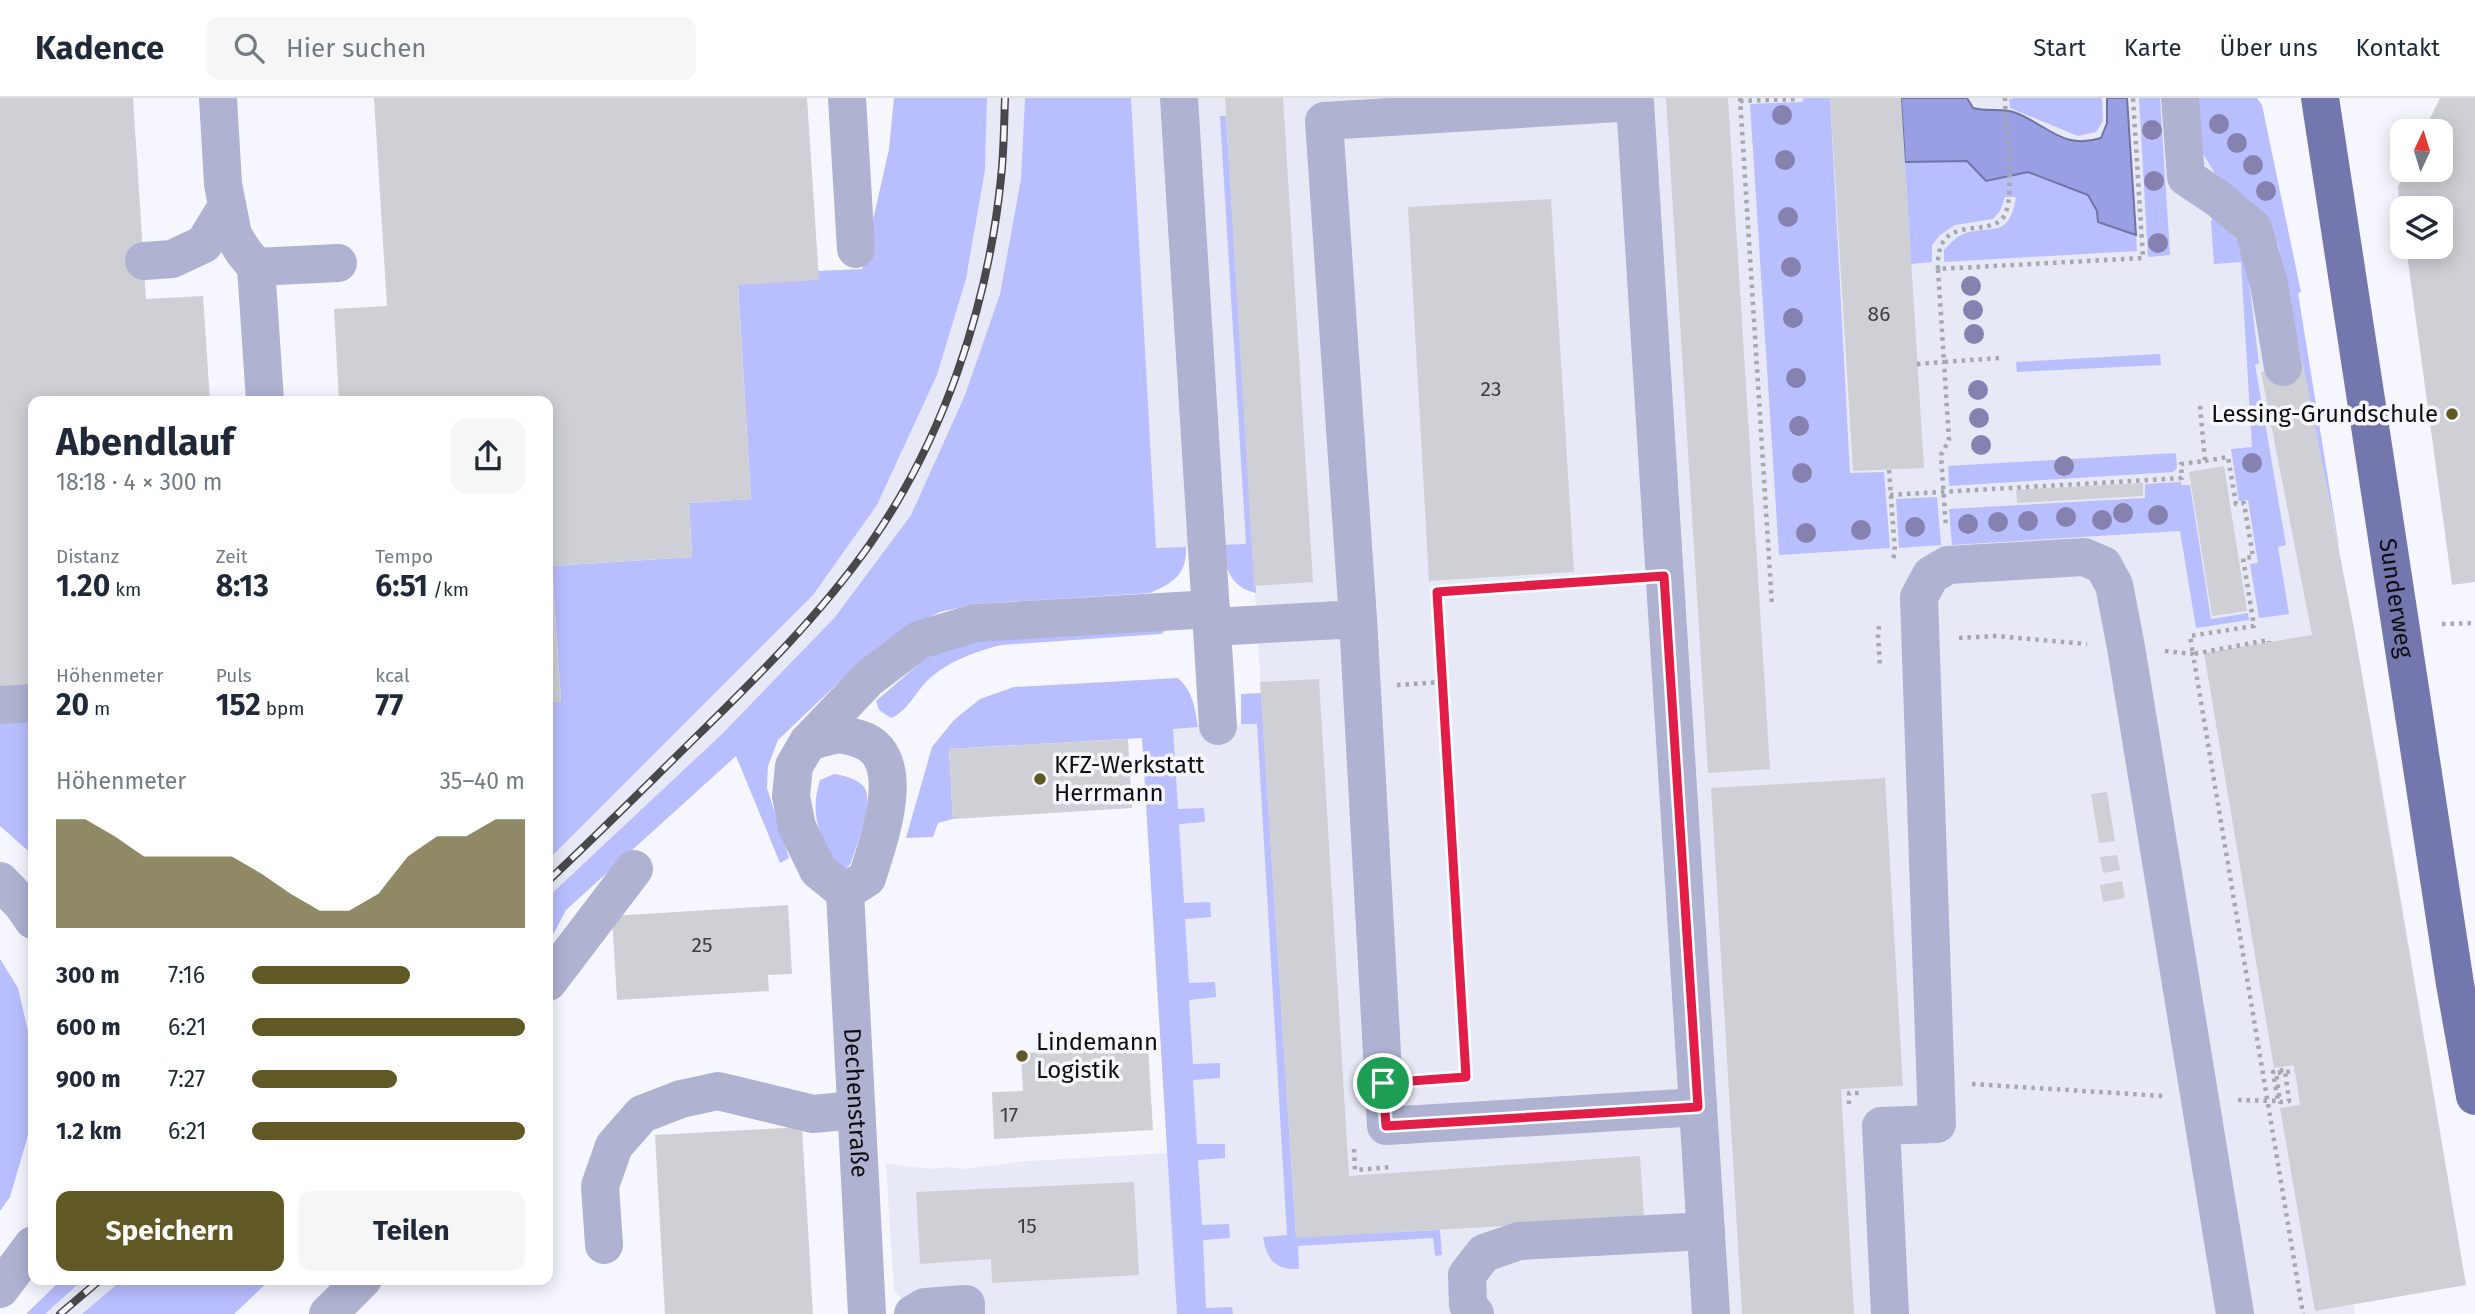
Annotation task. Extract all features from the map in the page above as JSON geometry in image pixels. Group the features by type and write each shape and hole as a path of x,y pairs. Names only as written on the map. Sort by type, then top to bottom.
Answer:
{"main road":[{"name":"Sunderweg","path":"2320,98 2453,971 2475,1096"}],"street":[{"path":"218,98 223,184 233,235 256,267 265,396"},
{"path":"847,98 856,249"},
{"path":"1179,98 1218,726"},
{"path":"2180,98 2186,177 2220,200 2253,228 2269,284 2283,367"},
{"path":"1698,1107 1386,1126 1358,620 1324,121 1635,102 1711,1314"},
{"path":"144,261 172,259 204,244 227,206"},
{"path":"256,267 338,263"},
{"path":"1890,1314 1881,1126 1937,1124 1919,597 1931,575 1948,565 2084,557 2103,565 2114,585 2235,1314"},
{"path":"808,742 838,734 867,741 882,758 889,784 882,830 867,878 845,892 818,870 797,827 791,796 794,766 808,742 869,678 919,640 975,623 1211,618 1358,620"},
{"path":"0,705 28,703"},
{"path":"553,975 634,869"},
{"path":"0,881 28,913"},
{"name":"Dechenstraße","path":"845,892 867,1314"},
{"path":"604,1245 600,1186 614,1146 642,1114 681,1099 718,1091 813,1114 855,1110"},
{"path":"1475,1314 1468,1305 1467,1275 1484,1253 1519,1241 1706,1231"},
{"path":"0,1289 28,1252"},
{"path":"328,1314 357,1285"},
{"path":"914,1314 925,1307 966,1304 966,1314"}],"path":[{"path":"1938,269 2143,258 2133,98"},
{"path":"1772,606 1740,99 1799,99"},
{"path":"1948,565 1941,455 1950,440 1937,251 1955,232 1997,223 2005,216 2010,197 2005,99"},
{"path":"1917,364 1999,358"},
{"path":"2200,406 2204,461"},
{"path":"1891,495 2182,478 2181,464 2228,457 2236,505 2244,503 2253,557 2243,558 2254,626 2190,636 2193,654 2269,642"},
{"path":"1383,1083 1466,1077 1437,592 1664,576"},
{"path":"2442,624 2475,623"},
{"path":"2278,1101 2273,1072 2285,1070 2289,1101 2280,1102 2276,1073 2295,1071"},
{"path":"2268,1102 2303,1314"}],"shaded area":[{"path":"894,98 987,98 985,170 966,279 937,375 877,505 813,595 553,855 553,702 561,701 553,566 692,557 689,503 751,499 738,285 818,271 862,269 889,149"},
{"path":"987,98 1025,98 1021,179 1000,294 965,395 911,515 835,617 723,733 553,892 553,855 812,595 877,505 937,375 966,279 985,170"},
{"path":"1025,98 1131,98 1156,548 1186,547 1181,571 1165,586 1150,593 975,604 940,612 907,628 839,682 778,740 768,766 767,788 789,858 780,863 736,756 566,910 553,935 553,892 723,733 835,617 911,515 965,395 1000,294 1021,179"},
{"path":"1131,98 2245,98 2303,364 2380,772 2466,1285 2354,1304 2355,1314 907,1314 906,1303 894,1291 886,1163 929,1169 963,1169 1027,1161 1185,1152 1161,729 1263,722 1252,545 1156,549"},
{"path":"1804,98 1830,98 1850,473 1884,472 1890,548 1779,555 1750,104 1802,102"},
{"path":"1901,98 1967,98 1973,108 2012,112 2066,139 2088,141 2101,138 2107,123 2107,98 2127,98 2136,235 2098,222 2097,211 2088,195 2028,172 1986,181 1967,161 1905,162"},
{"path":"2014,98 2102,98 2103,121 2096,132 2078,136 2010,108 2009,99"},
{"path":"2139,98 2160,98 2170,255 2148,257"},
{"path":"2196,98 2257,98 2262,105 2301,292 2298,293 2340,553 2279,248 2270,225 2252,202 2216,175 2202,152"},
{"path":"1220,116 1226,116 1256,593 1235,582 1225,562 1222,545 1246,544"},
{"path":"1967,161 1986,181 2027,172 2088,195 2097,211 2098,222 2136,235 2137,251 1944,262 1944,250 1959,236 2003,226 2013,211 2016,197 2005,197 2000,211 1993,219 1955,225 1940,235 1932,245 1932,262 1911,264 1905,162"},
{"path":"2213,217 2238,241 2247,265 2259,364 2255,364 2286,545 2278,547 2289,614 2259,618 2250,564 2258,563 2248,500 2239,501 2231,449 2252,447 2241,262 2214,264 2211,222"},
{"path":"2160,354 2161,365 2017,372 2016,362"},
{"path":"2176,453 2177,468 2173,472 1949,486 1948,466"},
{"path":"2181,482 2181,485 2190,485 2211,619 2248,613 2249,620 2196,628 2180,531 1952,545 1949,509 2145,498 2145,484"},
{"path":"1937,497 1941,545 1899,548 1896,499"},
{"path":"1162,627 1164,632 1161,634 1001,645 951,663 926,682 901,712 891,718 879,710 876,701 928,656 966,642"},
{"path":"1178,678 1190,694 1198,727 1173,729 1178,809 1204,808 1205,822 1179,824 1184,903 1210,902 1211,917 1185,919 1189,983 1215,982 1216,997 1189,1000 1193,1064 1220,1063 1220,1078 1193,1080 1197,1144 1225,1144 1225,1158 1198,1160 1202,1225 1229,1224 1230,1238 1203,1240 1206,1308 1232,1307 1233,1314 1177,1314 1142,738 949,749 953,819 938,823 933,837 906,838 932,747 954,720 980,699 1014,687"},
{"path":"1261,693 1296,1237 1440,1230 1442,1255 1435,1256 1433,1238 1298,1246 1299,1269 1290,1269 1273,1262 1267,1251 1263,1237 1287,1235 1257,724 1241,724 1241,694"},
{"path":"28,719 28,851 0,826 0,721"},
{"path":"834,774 858,781 867,794 864,824 851,863 846,869 834,866 816,814 820,780"},
{"path":"0,959 18,988 28,1031 28,1135 10,1197 0,1211"},
{"path":"56,1285 77,1285 45,1314 26,1314"},
{"path":"77,1285 116,1285 82,1314 45,1314"},
{"path":"116,1285 265,1285 234,1314 82,1314"}],"building":[{"path":"0,98 133,98 146,299 203,296 210,396 28,396 28,686 0,688"},
{"path":"374,98 807,98 819,280 738,285 751,499 689,503 692,557 553,566 553,396 339,396 334,309 387,306"},
{"path":"1225,98 1283,98 1313,582 1254,586"},
{"path":"1666,98 1728,98 1770,769 1708,773"},
{"path":"1830,98 1901,98 1924,468 1853,471"},
{"name":"Lessing-Grundschule","path":"2440,98 2475,98 2475,582 2452,585 2408,259 2453,259 2453,196 2399,196 2398,187 2400,182 2454,182 2454,119 2430,119"},
{"path":"1551,199 1574,572 1429,581 1408,207"},
{"path":"2303,364 2354,628 2466,1285 2315,1311 2280,1108 2300,1105 2294,1065 2274,1068 2204,653 2312,635 2261,372"},
{"path":"2224,466 2247,611 2212,616 2189,472"},
{"path":"2143,483 2143,496 2017,503 2016,490"},
{"path":"553,581 561,702 553,703"},
{"path":"1319,679 1349,1176 1640,1156 1644,1218 1296,1238 1260,682"},
{"name":"KFZ-Werkstatt Herrmann","path":"1128,739 1132,808 953,819 949,749"},
{"path":"1885,778 1903,1086 1841,1089 1854,1314 1742,1314 1711,788"},
{"path":"2107,792 2115,841 2099,843 2091,794"},
{"path":"2117,855 2120,870 2103,873 2100,857"},
{"path":"2122,881 2125,898 2103,902 2100,885"},
{"path":"788,905 792,974 768,975 769,991 617,1000 612,916"},
{"path":"1148,1046 1153,1130 994,1139 992,1092 1023,1091 1021,1053"},
{"path":"802,1127 813,1314 665,1314 655,1135"},
{"path":"1134,1182 1139,1275 992,1283 991,1259 920,1264 916,1192"}],"railway":[{"path":"553,876 788,644 851,570 896,503 941,415 973,322 995,226 1002,168 1005,98"},
{"path":"60,1314 94,1285"}],"place":[{"name":"Lessing-Grundschule","path":"2452,414"},
{"name":"KFZ-Werkstatt Herrmann","path":"1040,779"},
{"name":"Lindemann Logistik","path":"1022,1056"}],"route":[{"path":"1664,576 1698,1107 1386,1126 1383,1083 1466,1077 1437,592 1664,576"}]}
